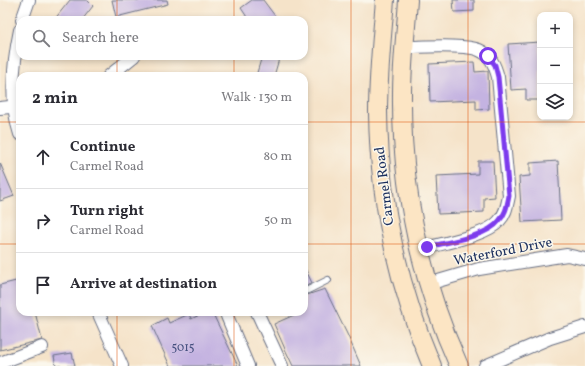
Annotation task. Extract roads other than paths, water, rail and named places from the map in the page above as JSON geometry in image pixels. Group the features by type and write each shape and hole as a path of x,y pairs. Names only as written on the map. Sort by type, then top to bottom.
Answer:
{"main road":[{"name":"Carmel Road","path":"385,0 378,112 384,193 400,274 411,312 432,366"},
{"name":"Carmel Road","path":"408,0 402,93 405,176 418,250 441,326 459,366"}],"street":[{"path":"23,16 28,0"},
{"path":"404,47 466,48 479,50 488,56 495,65 498,77 509,196 507,210 499,222 487,231 418,250"},
{"path":"16,50 13,79 16,99"},
{"path":"114,72 129,60"},
{"path":"0,108 16,106"},
{"name":"Waterford Drive","path":"428,284 480,269 567,255 585,260"},
{"path":"100,316 122,366"},
{"path":"227,316 248,366"},
{"path":"261,316 282,366"},
{"path":"485,366 550,338 585,327"},
{"path":"0,363 42,347"}],"lane":[{"path":"308,290 328,280"}]}
